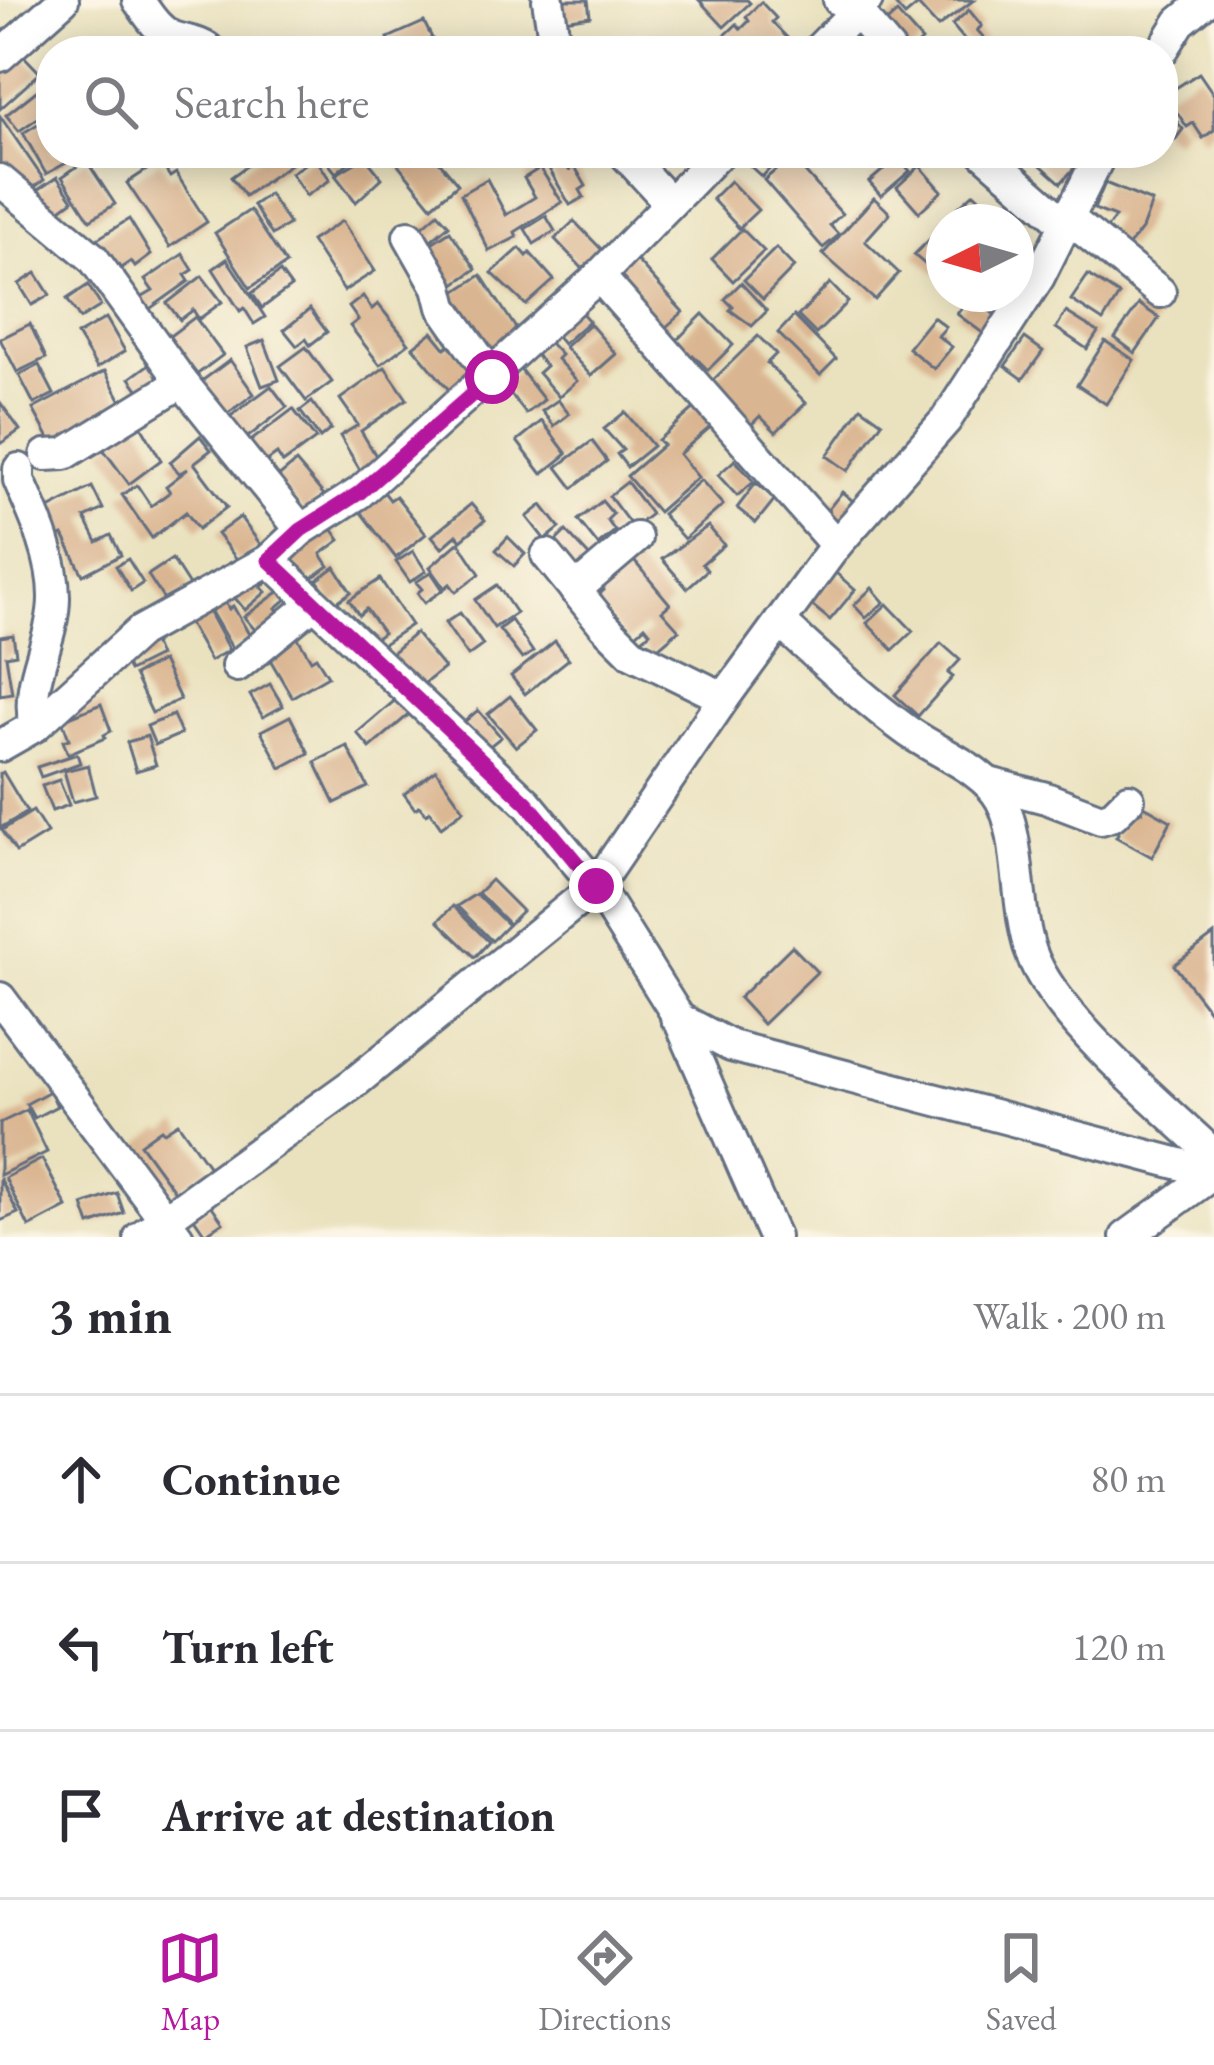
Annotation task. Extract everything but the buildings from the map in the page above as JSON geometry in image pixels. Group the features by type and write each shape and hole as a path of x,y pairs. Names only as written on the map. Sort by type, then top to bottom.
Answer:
{"street":[{"path":"0,56 63,0"},
{"path":"138,0 152,21 171,36"},
{"path":"548,0 554,36"},
{"path":"1171,36 1180,22 1207,0"},
{"path":"829,36 854,4 879,36"},
{"path":"637,168 670,203"},
{"path":"0,746 35,726 139,632 269,560 301,530 359,493 492,377 704,168"},
{"path":"1002,168 1160,292"},
{"path":"0,998 161,1231 354,1083 596,886 836,545 946,420 1039,277 1093,168"},
{"path":"0,180 93,258 182,382 301,530"},
{"path":"409,236 438,287 443,308 492,377"},
{"path":"599,276 836,545"},
{"path":"35,726 31,695 54,599 33,462 64,454 182,382"},
{"path":"575,590 636,538"},
{"path":"547,555 632,652 724,698"},
{"path":"269,560 527,803 596,886 676,1017 774,1237"},
{"path":"237,666 314,603"},
{"path":"780,622 907,730 988,783 1003,802 1013,844 1019,915 1052,995 1214,1155"},
{"path":"988,783 1101,819 1113,815 1129,799"},
{"path":"676,1017 731,1046 1214,1173"},
{"path":"1126,1237 1214,1173"}],"route":[{"path":"492,377 359,493 301,530 269,560 527,803 596,886"}]}
